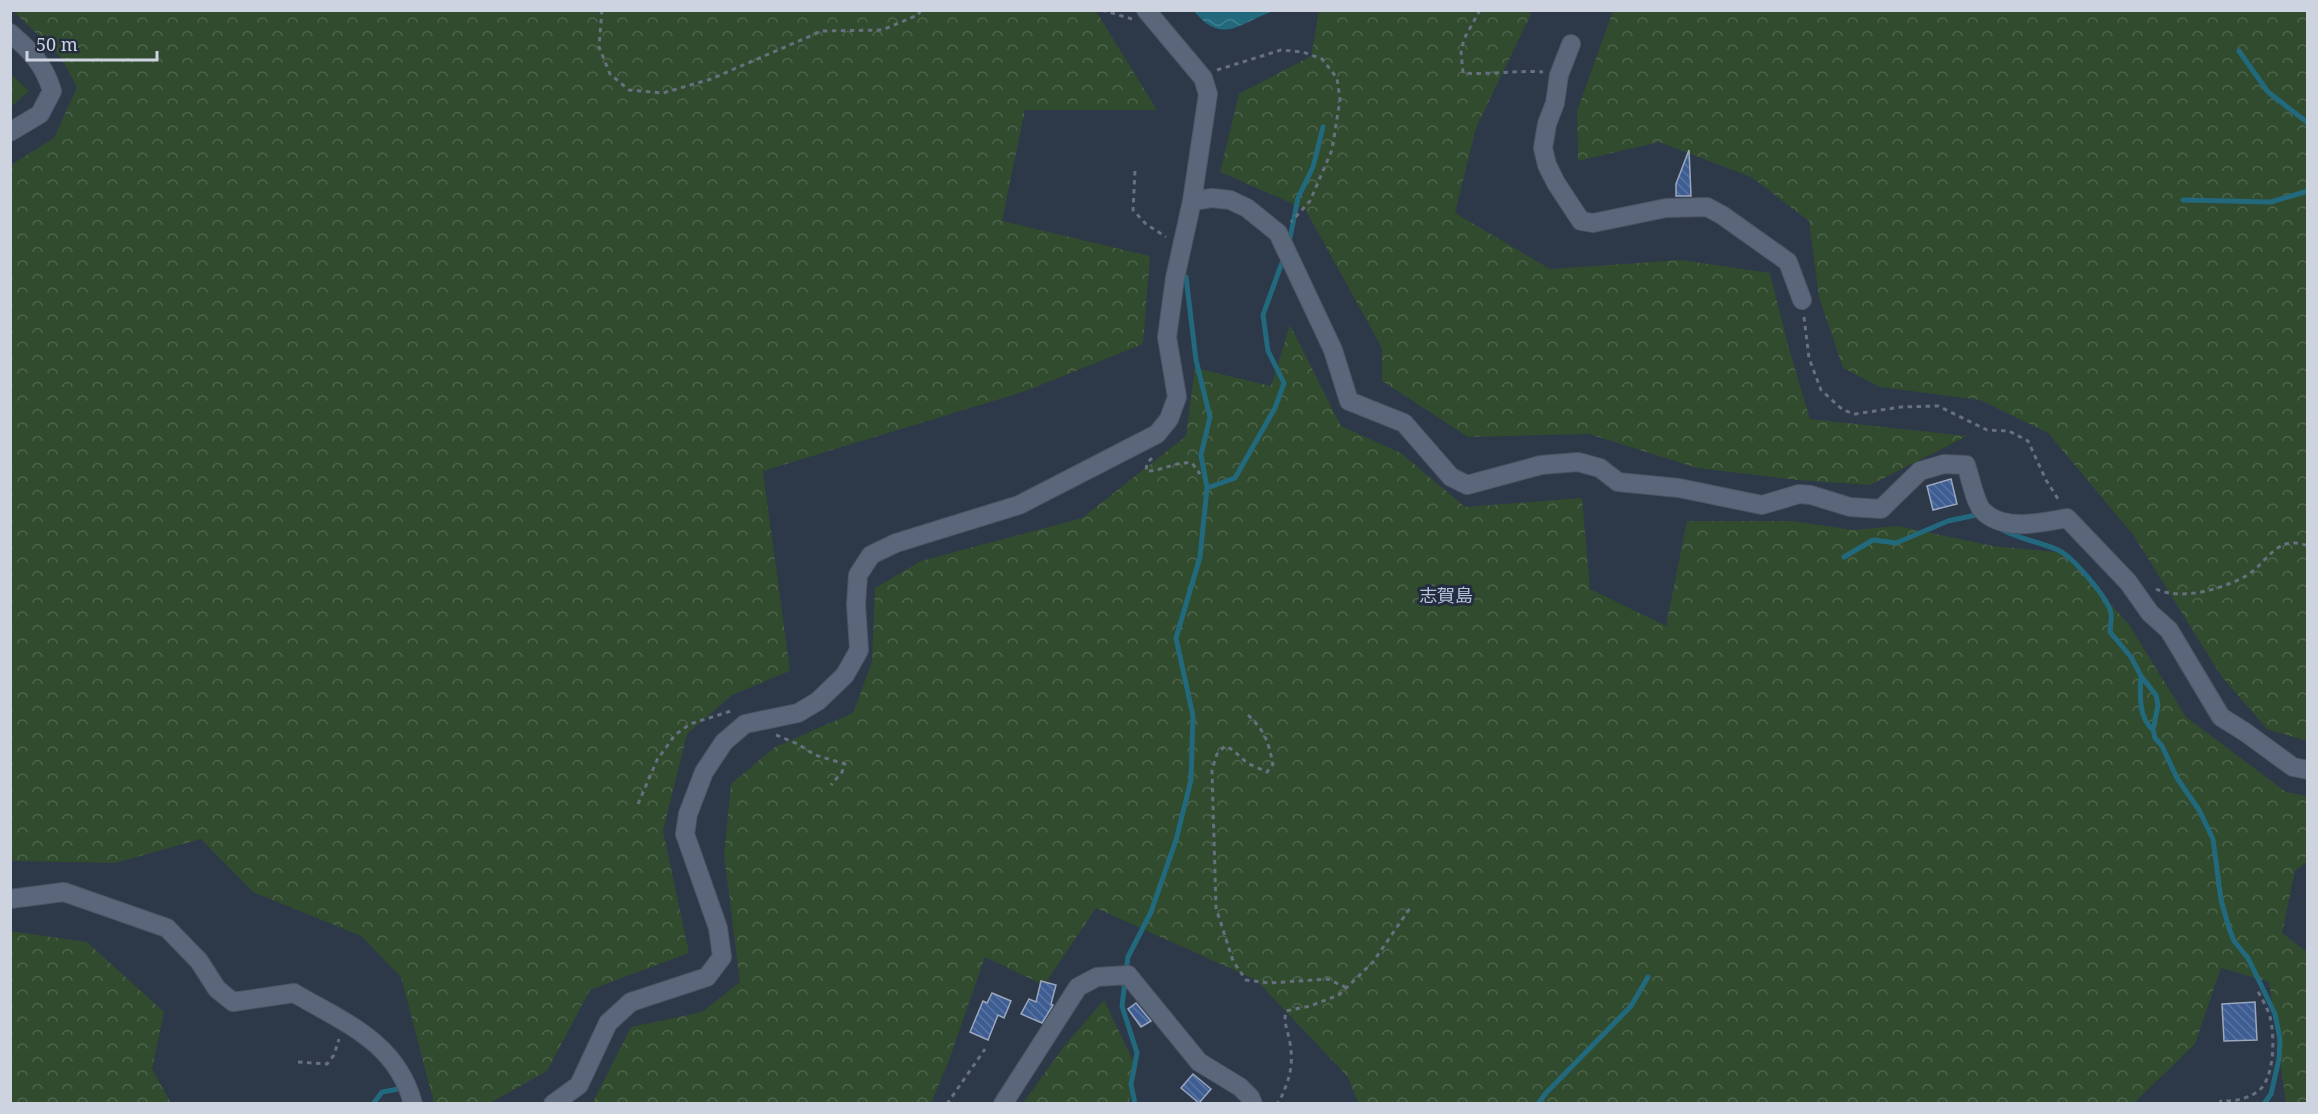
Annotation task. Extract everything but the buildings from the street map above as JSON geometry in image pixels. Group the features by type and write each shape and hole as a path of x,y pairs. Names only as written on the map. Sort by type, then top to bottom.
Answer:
{"street":[{"path":"553,1104 579,1085 608,1023 631,1002 707,977 722,957 718,928 685,834 688,814 704,772 724,742 745,724 798,713 818,701 845,675 859,650 856,604 858,575 872,555 896,543 1019,505 1157,434 1169,418 1177,397 1167,337 1175,278 1192,201 1208,94 1203,78 1146,10"},
{"path":"10,33 26,47 46,72 52,91 40,114 10,132"},
{"path":"1571,44 1560,73 1543,148 1547,165 1556,183 1581,221 1593,223 1666,208 1707,207 1722,215 1788,262 1802,300"},
{"path":"1192,201 1212,198 1230,200 1247,208 1278,233 1333,350 1349,401 1404,423 1451,477 1467,485 1541,465 1578,462 1600,468 1618,482 1679,488 1762,505 1799,494 1811,495 1850,507 1881,509 1920,471 1944,464 1966,465 1980,508 1996,521 2042,523 2067,518 2128,582 2150,613 2169,630 2221,717 2293,766 2307,770"},
{"path":"10,899 64,892 167,928 200,961 218,989 233,1002 294,993 378,1045 395,1062 408,1084 413,1104"},
{"path":"1003,1104 1078,987 1097,977 1128,975 1199,1062 1240,1087 1250,1097 1252,1104"}],"path":[{"path":"602,10 599,47 610,74 629,90 663,93 711,79 822,32 882,30 918,15 921,10"},
{"path":"1480,10 1464,39 1461,52 1463,73 1521,71 1560,73"},
{"path":"1197,71 1223,70 1240,62 1281,50 1302,52 1322,60 1337,78 1340,100 1332,150 1310,201 1278,233"},
{"path":"1135,171 1133,210 1146,224 1182,247"},
{"path":"1802,300 1809,358 1821,390 1843,410 1855,414 1900,407 1938,406 1987,430 2009,431 2028,441 2067,518"},
{"path":"1155,455 1147,463 1146,471 1156,471 1183,462 1192,463 1200,474"},
{"path":"2193,592 2223,586 2248,575 2283,543 2299,542 2307,546"},
{"path":"638,804 664,749 690,724 732,711 745,715 764,731 798,744 816,755 845,764 842,772 831,785"},
{"path":"1248,715 1262,728 1269,744 1273,764 1267,772 1247,763 1225,746 1216,754 1212,770 1216,908 1233,961 1246,980 1269,983 1328,979 1347,988"},
{"path":"1275,1104 1279,1102 1290,1078 1290,1043 1283,1020 1286,1011 1310,1006 1339,995 1373,962 1410,908"},
{"path":"2219,1104 2221,1101 2238,1101 2259,1092 2267,1076 2272,1059 2273,1036 2270,1017 2256,988"},
{"path":"298,1062 327,1064 334,1056 345,1023"},
{"path":"947,1104 985,1048"}],"green space":[{"path":"13,11 1096,11 1157,110 1025,110 1002,221 1150,256 1143,344 1026,391 763,471 790,671 732,695 687,734 663,831 689,953 590,990 547,1071 490,1103 434,1103 401,977 361,936 253,892 201,839 115,863 11,861 11,165 54,138 77,87 60,56"},
{"path":"1319,11 1527,11 1531,14 1476,128 1455,213 1550,269 1681,260 1770,273 1810,419 1967,436 1870,485 1797,480 1697,468 1589,434 1468,437 1382,381 1382,348 1305,209 1220,172 1239,94 1311,56"},
{"path":"1613,11 2307,11 2307,741 2267,729 2222,677 2134,536 2048,433 1980,400 1880,387 1843,368 1819,297 1809,221 1751,177 1659,142 1578,161 1577,111"},
{"path":"10,73 29,91 11,107 10,107"},
{"path":"1290,325 1341,426 1401,453 1465,507 1582,498 1590,589 1666,626 1687,521 1793,521 1854,530 1898,526 1993,546 2066,553 2130,626 2186,717 2286,792 2307,796 2307,862 2295,871 2282,933 2307,952 2307,1103 2286,1103 2269,982 2221,968 2195,1044 2134,1103 1358,1103 1348,1077 1256,980 1096,908 1044,985 985,957 948,1063 931,1103 592,1104 631,1027 702,1012 740,982 724,855 731,784 775,747 853,713 872,662 875,588 921,561 1082,518 1186,436 1195,368 1271,386"},
{"path":"10,931 87,942 164,1012 152,1069 171,1103 11,1103"},
{"path":"1104,1000 1137,1069 1129,1103 1023,1103 1065,1045"}],"water":[{"path":"1274,10 1242,25 1223,29 1214,28 1204,22 1194,11"}],"waterway":[{"path":"2239,51 2268,92 2308,123"},
{"path":"1289,243 1298,198 1313,167 1323,127"},
{"path":"2183,200 2271,202 2308,191"},
{"path":"1207,488 1235,478 1275,408 1284,383 1268,351 1263,315 1284,257"},
{"path":"1126,971 1128,957 1151,912 1176,840 1191,780 1193,716 1176,638 1200,557 1207,488 1201,455 1210,417 1196,360 1186,277"},
{"path":"1844,557 1873,540 1896,543 1948,521 1976,515 1981,518"},
{"path":"1997,527 2058,550 2080,569 2097,588 2108,606 2111,615 2110,632 2131,657 2141,676 2156,695 2158,705 2153,730 2155,738 2162,746 2177,778 2199,810 2213,839 2221,900 2229,928 2234,941 2248,958 2275,1014 2280,1039 2279,1059 2271,1094 2264,1104"},
{"path":"2141,676 2142,712 2153,730"},
{"path":"1538,1104 1631,1006 1648,977"},
{"path":"1125,980 1122,1006 1137,1053 1131,1084 1135,1104"},
{"path":"373,1104 382,1092 404,1088"}],"district":[{"name":"志賀島","path":"1446,595"}]}
